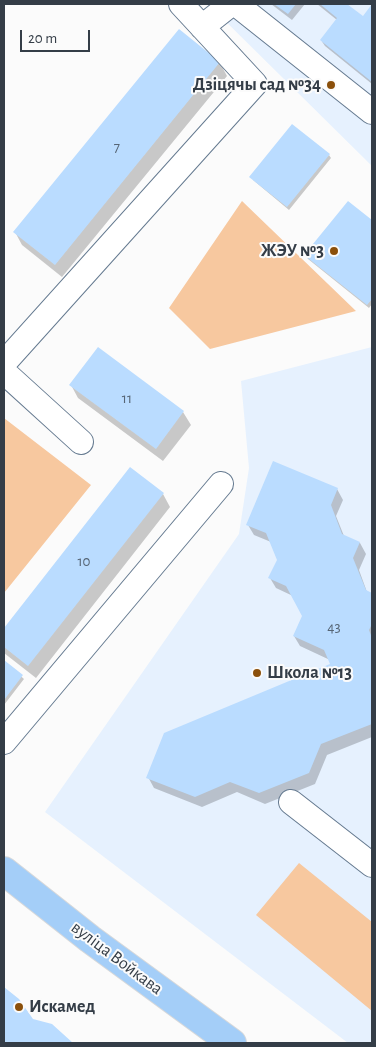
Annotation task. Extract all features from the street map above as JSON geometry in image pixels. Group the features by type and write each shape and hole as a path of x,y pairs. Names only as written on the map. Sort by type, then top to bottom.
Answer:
{"main road":[{"name":"вуліца Войкава","path":"4,871 90,939 232,1043"}],"lane":[{"path":"4,364 255,84 181,4"},
{"path":"202,27 230,4"},
{"path":"236,4 372,112"},
{"path":"4,372 81,442"},
{"path":"4,742 221,484"},
{"path":"291,802 372,865"}],"shaded area":[{"name":"Дзіцячы сад №34","path":"208,4 372,4 372,166"},
{"path":"242,201 356,311 210,349 169,308"},
{"name":"Школа №13","path":"372,347 372,1043 348,1043 45,812 239,534 249,468 241,381"},
{"path":"4,418 91,485 4,593"},
{"path":"299,863 372,922 372,1011 256,915"}],"building":[{"path":"274,4 296,4 288,14"},
{"path":"320,4 347,4 363,16 372,4 372,82 320,40 337,18"},
{"path":"179,29 220,62 55,265 13,232"},
{"path":"292,124 330,154 287,207 249,177"},
{"path":"348,201 372,220 372,299 367,305 304,255"},
{"path":"98,347 184,411 156,449 69,385"},
{"path":"273,461 338,488 331,505 342,534 360,542 353,558 366,590 372,593 372,624 369,630 372,638 372,724 321,744 309,773 259,793 230,782 195,797 146,778 164,733 330,664 324,650 293,636 302,616 286,586 268,578 277,560 266,533 246,525"},
{"path":"130,467 164,493 28,666 4,647 4,628"},
{"path":"4,660 23,675 4,700"},
{"path":"4,987 19,999 33,1019 52,1024 73,1043 4,1043"}],"place":[{"name":"Дзіцячы сад №34","path":"331,85"},
{"name":"ЖЭУ №3","path":"334,251"},
{"name":"Школа №13","path":"257,673"},
{"name":"Искамед","path":"19,1007"}]}
